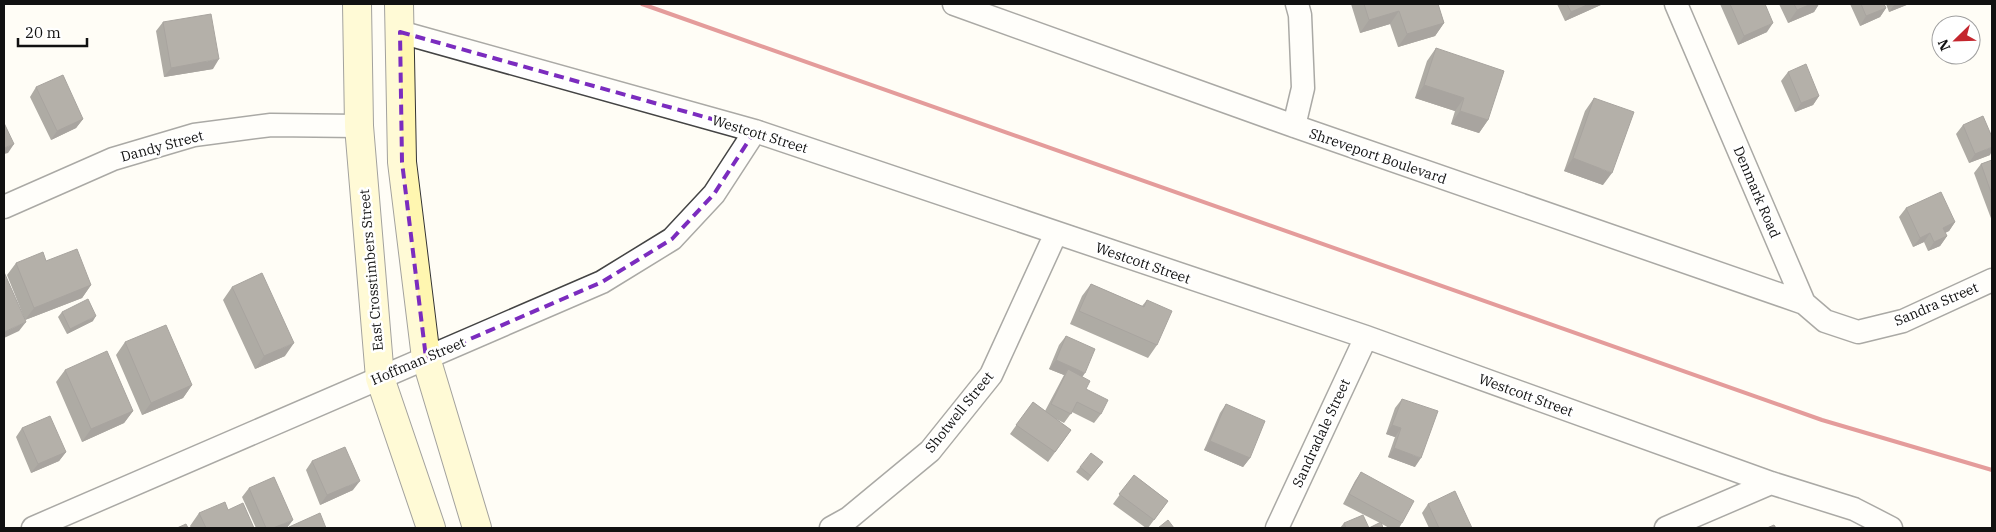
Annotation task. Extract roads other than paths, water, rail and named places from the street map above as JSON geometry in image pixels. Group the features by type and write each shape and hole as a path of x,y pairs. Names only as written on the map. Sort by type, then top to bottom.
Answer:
{"main road":[{"name":"East Crosstimbers Street","path":"357,4 359,126 380,378 431,528"},
{"path":"399,4 402,162 426,358 477,528"}],"street":[{"name":"Shreveport Boulevard","path":"954,4 1294,126 1804,303"},
{"path":"1294,126 1303,88 1300,15 1297,4"},
{"name":"Denmark Road","path":"1676,4 1804,303 1825,321 1858,332 1880,327"},
{"name":"Westcott Street","path":"400,32 756,131 1366,338 1771,483 1854,509 1884,525"},
{"name":"Dandy Street","path":"4,207 113,159 194,134 271,125 359,126"},
{"name":"Hoffman Street","path":"33,528 602,282 672,239 714,194 756,131"},
{"name":"Shotwell Street","path":"831,528 849,518 930,451 992,376 1056,234"},
{"name":"Sandra Street","path":"1880,327 1903,321 1992,280"},
{"name":"Sandradale Street","path":"1277,528 1366,338"},
{"path":"1666,528 1771,483"}],"railway":[{"path":"642,4 1822,420 1992,470"}]}
